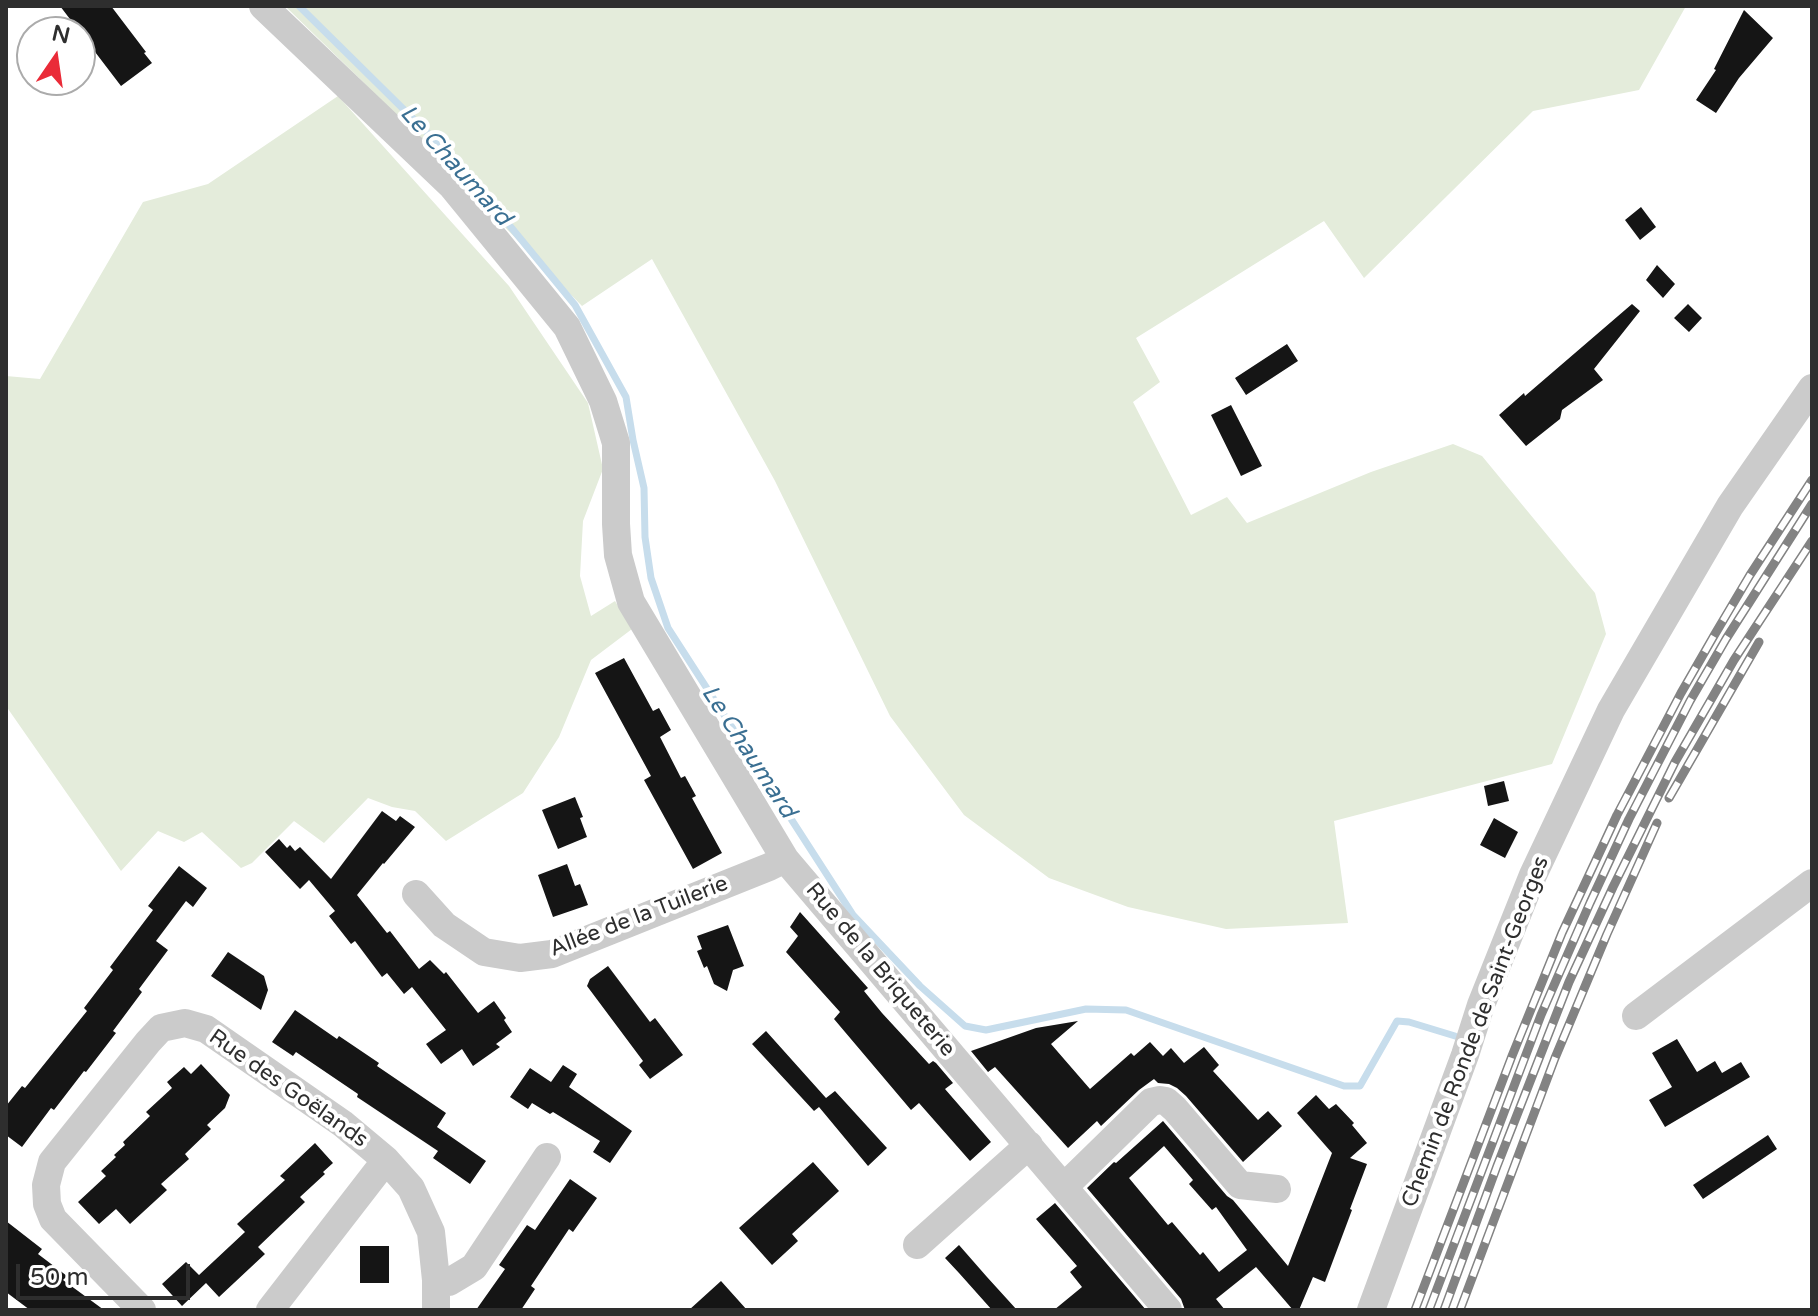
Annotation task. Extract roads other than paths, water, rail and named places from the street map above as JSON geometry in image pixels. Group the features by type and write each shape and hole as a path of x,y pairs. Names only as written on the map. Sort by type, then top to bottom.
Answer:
{"street":[{"name":"Rue de la Briqueterie","path":"263,6 451,185 567,327 603,401 616,443 618,555 631,602 785,859 1168,1310"},
{"name":"Chemin de Ronde de Saint-Georges","path":"1371,1310 1481,1005 1533,875 1611,710 1730,506 1812,388"},
{"name":"Allée de la Tuilerie","path":"416,894 444,925 484,952 520,958 552,954 785,859"},
{"path":"1636,1016 1812,883"},
{"name":"Rue des Goëlands","path":"142,1310 53,1219 47,1204 46,1185 52,1162 148,1042 161,1028 185,1023 206,1029 343,1124 386,1160 411,1188 431,1232 436,1310"},
{"path":"1065,1186 1151,1102 1160,1100 1175,1109 1240,1185 1277,1189"},
{"path":"917,1245 1029,1145"},
{"path":"436,1280 449,1282 474,1267 547,1157"},
{"name":"Rue des Goëlands","path":"270,1310 386,1160"}],"waterway":[{"name":"Le Chaumard","path":"299,6 459,164 575,305 626,397 644,488 645,537 651,578 668,628 853,915 920,986 965,1026 986,1030 1086,1009 1126,1010 1344,1086 1360,1086 1397,1021 1455,1036"}],"railway":[{"path":"1415,1310 1562,933 1617,815 1715,634 1812,480"},
{"path":"1429,1310 1541,1015 1629,819 1726,639 1812,504"},
{"path":"1444,1310 1569,982 1613,887 1675,762 1734,660 1812,541"},
{"path":"1669,798 1759,642"},
{"path":"1460,1310 1555,1058 1657,823"}]}
